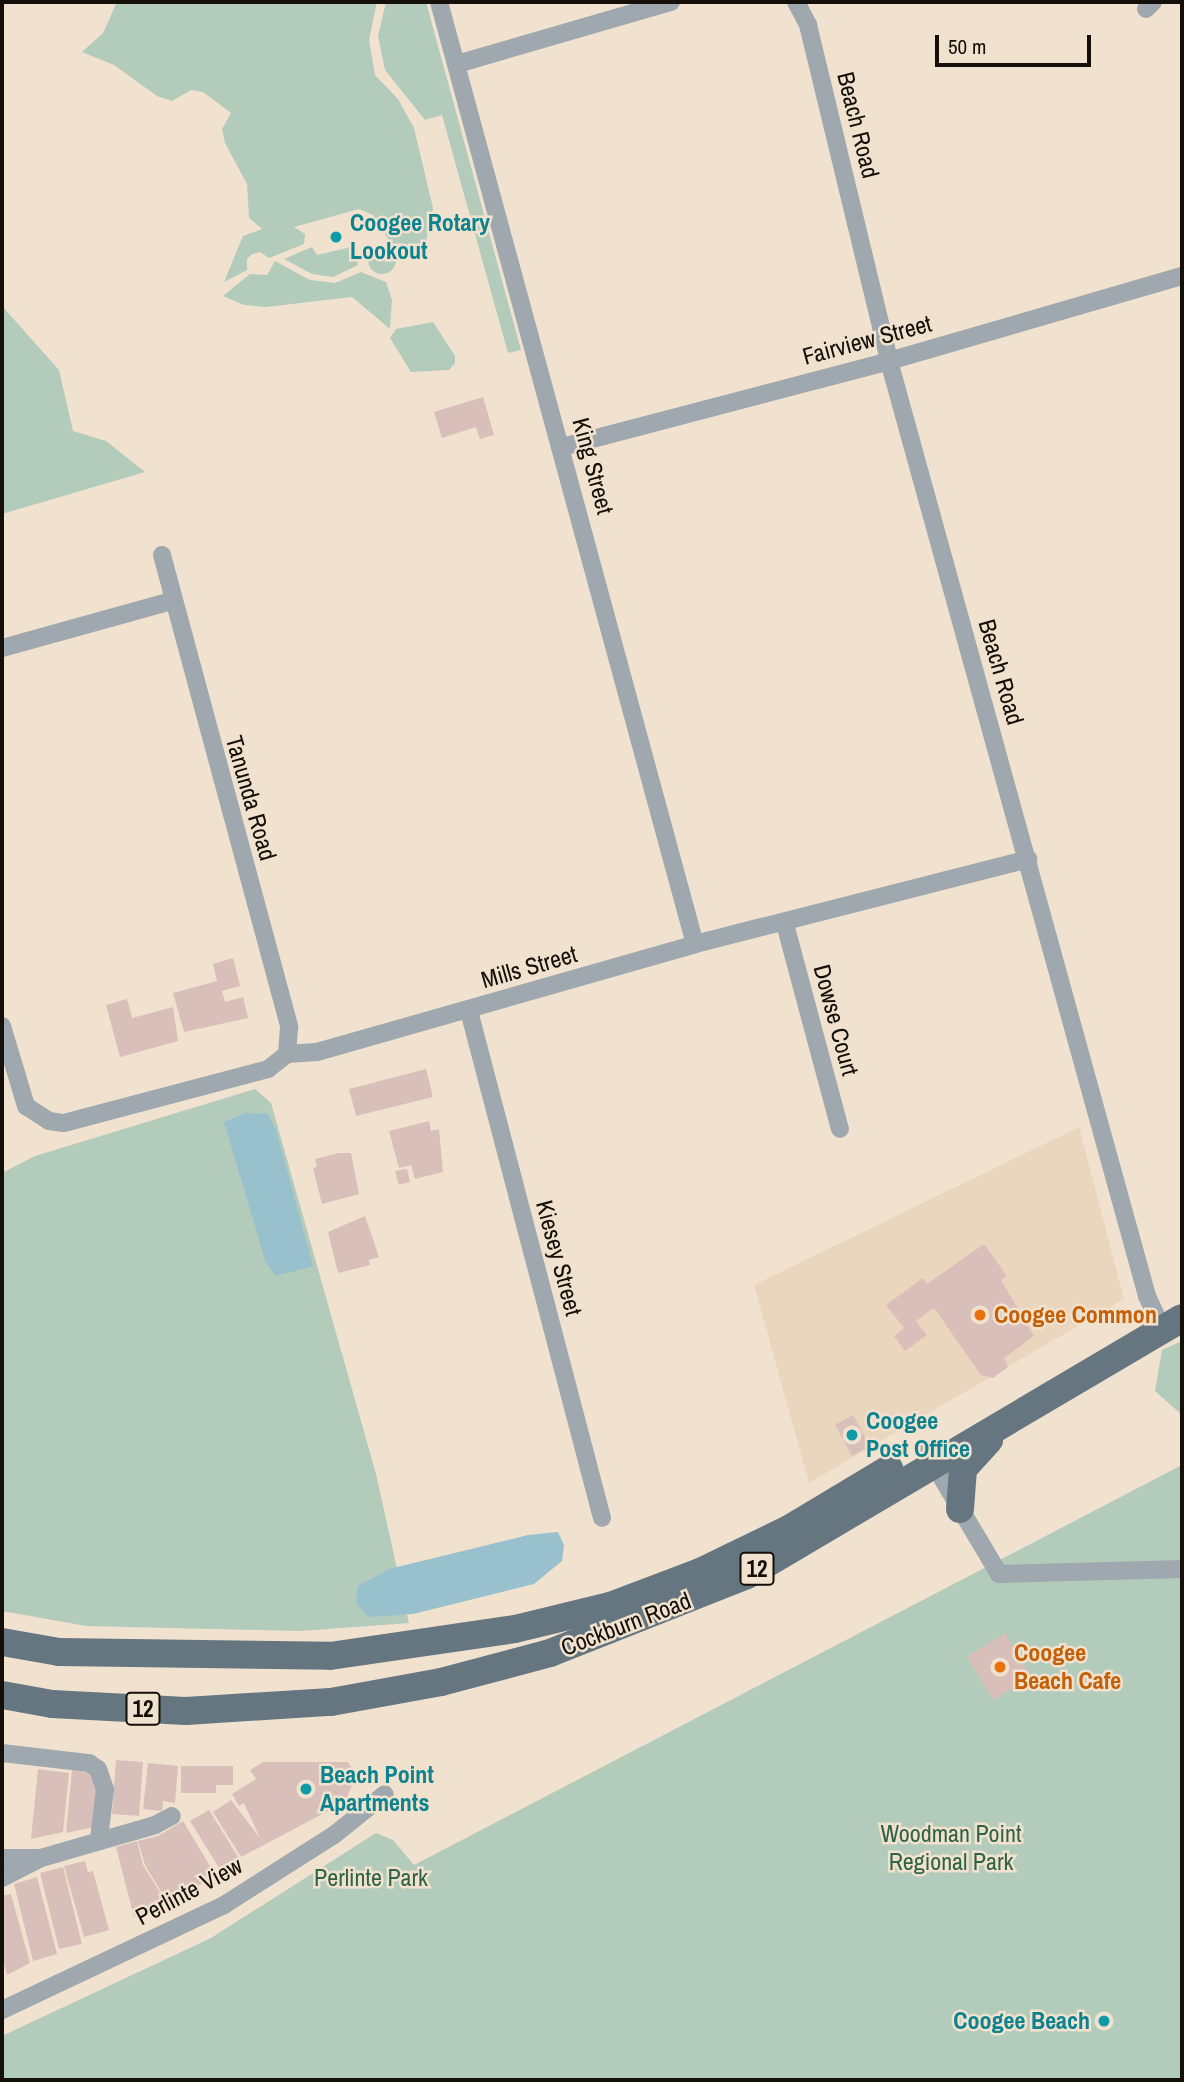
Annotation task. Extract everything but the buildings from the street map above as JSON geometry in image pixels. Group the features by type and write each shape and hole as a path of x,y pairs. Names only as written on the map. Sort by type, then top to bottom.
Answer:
{"main road":[{"name":"Cockburn Road","path":"2,1642 59,1652 330,1656 515,1629 610,1606 700,1572 1007,1419 1166,1320 1182,1299"},
{"name":"Cockburn Road","path":"2,1695 52,1704 186,1711 331,1702 441,1682 550,1653 747,1575 929,1456 1166,1320"},
{"path":"960,1509 963,1469 1007,1419"}],"street":[{"name":"King Street","path":"439,2 695,944"},
{"path":"457,64 671,2"},
{"name":"Beach Road","path":"796,2 808,25 890,361 1028,859 1166,1320"},
{"name":"Fairview Street","path":"562,447 890,361 1182,276"},
{"name":"Tanunda Road","path":"162,555 171,601 289,1027 287,1054"},
{"path":"2,648 171,601"},
{"name":"Mills Street","path":"2,1026 26,1105 49,1121 64,1123 268,1069 287,1054 317,1052 695,944 785,924 1028,859"},
{"name":"Dowse Court","path":"785,924 840,1129"},
{"name":"Kiesey Street","path":"469,1010 602,1518"},
{"path":"929,1456 999,1574 1182,1569"},
{"path":"2,1753 89,1763 98,1769 106,1789 99,1839"},
{"name":"Perlinte View","path":"2,2010 223,1905 334,1835 385,1794"},
{"path":"2,1878 41,1858 99,1839 155,1825 172,1816"},
{"path":"2,1858 41,1858"}],"shaded area":[{"name":"Coogee Common","path":"1079,1127 1124,1299 809,1483 754,1285"}],"green space":[{"path":"117,2 377,2 369,40 375,75 398,99 414,128 433,208 426,242 417,254 406,254 390,242 373,215 359,209 294,227 305,234 304,244 269,258 260,252 252,254 247,259 247,270 224,282 243,236 262,229 249,218 247,184 225,143 222,129 231,113 203,92 191,90 172,101 157,96 114,65 82,52 103,33"},
{"path":"386,2 426,2 521,350 508,353 442,115 425,120 385,70 378,36"},
{"path":"356,246 358,265 333,277 312,274 284,259 312,247 317,255"},
{"path":"382,246 392,250 396,260 392,270 382,274 372,270 368,260 372,250"},
{"path":"275,261 310,280 335,283 361,272 386,282 392,300 390,329 352,297 266,307 244,305 223,296 250,274 267,275"},
{"path":"2,306 59,370 73,431 106,441 145,472 2,514"},
{"path":"433,322 455,356 455,363 449,370 411,372 390,338 396,329"},
{"path":"255,1089 271,1103 376,1474 409,1623 301,1631 86,1626 2,1611 2,1173 35,1156"},
{"path":"1182,1341 1182,1415 1155,1391 1162,1350"},
{"name":"Woodman Point Regional Park","path":"1182,1465 1182,2080 2,2080 2,2036 211,1938 376,1833 393,1840 414,1865"}],"water":[{"path":"246,1113 268,1114 277,1133 313,1266 276,1276 266,1263 224,1122"},
{"path":"558,1532 564,1545 562,1561 534,1584 413,1614 368,1617 356,1603 358,1586 389,1569 528,1535"}],"place":[{"name":"Coogee Rotary Lookout","path":"336,237"},
{"name":"Coogee Common","path":"980,1315"},
{"name":"Coogee Post Office","path":"852,1435"},
{"name":"Coogee Beach Cafe","path":"1000,1667"},
{"name":"Beach Point Apartments","path":"306,1789"},
{"name":"Coogee Beach","path":"1104,2021"}],"park label":[{"name":"Perlinte Park","path":"371,1878"}]}
